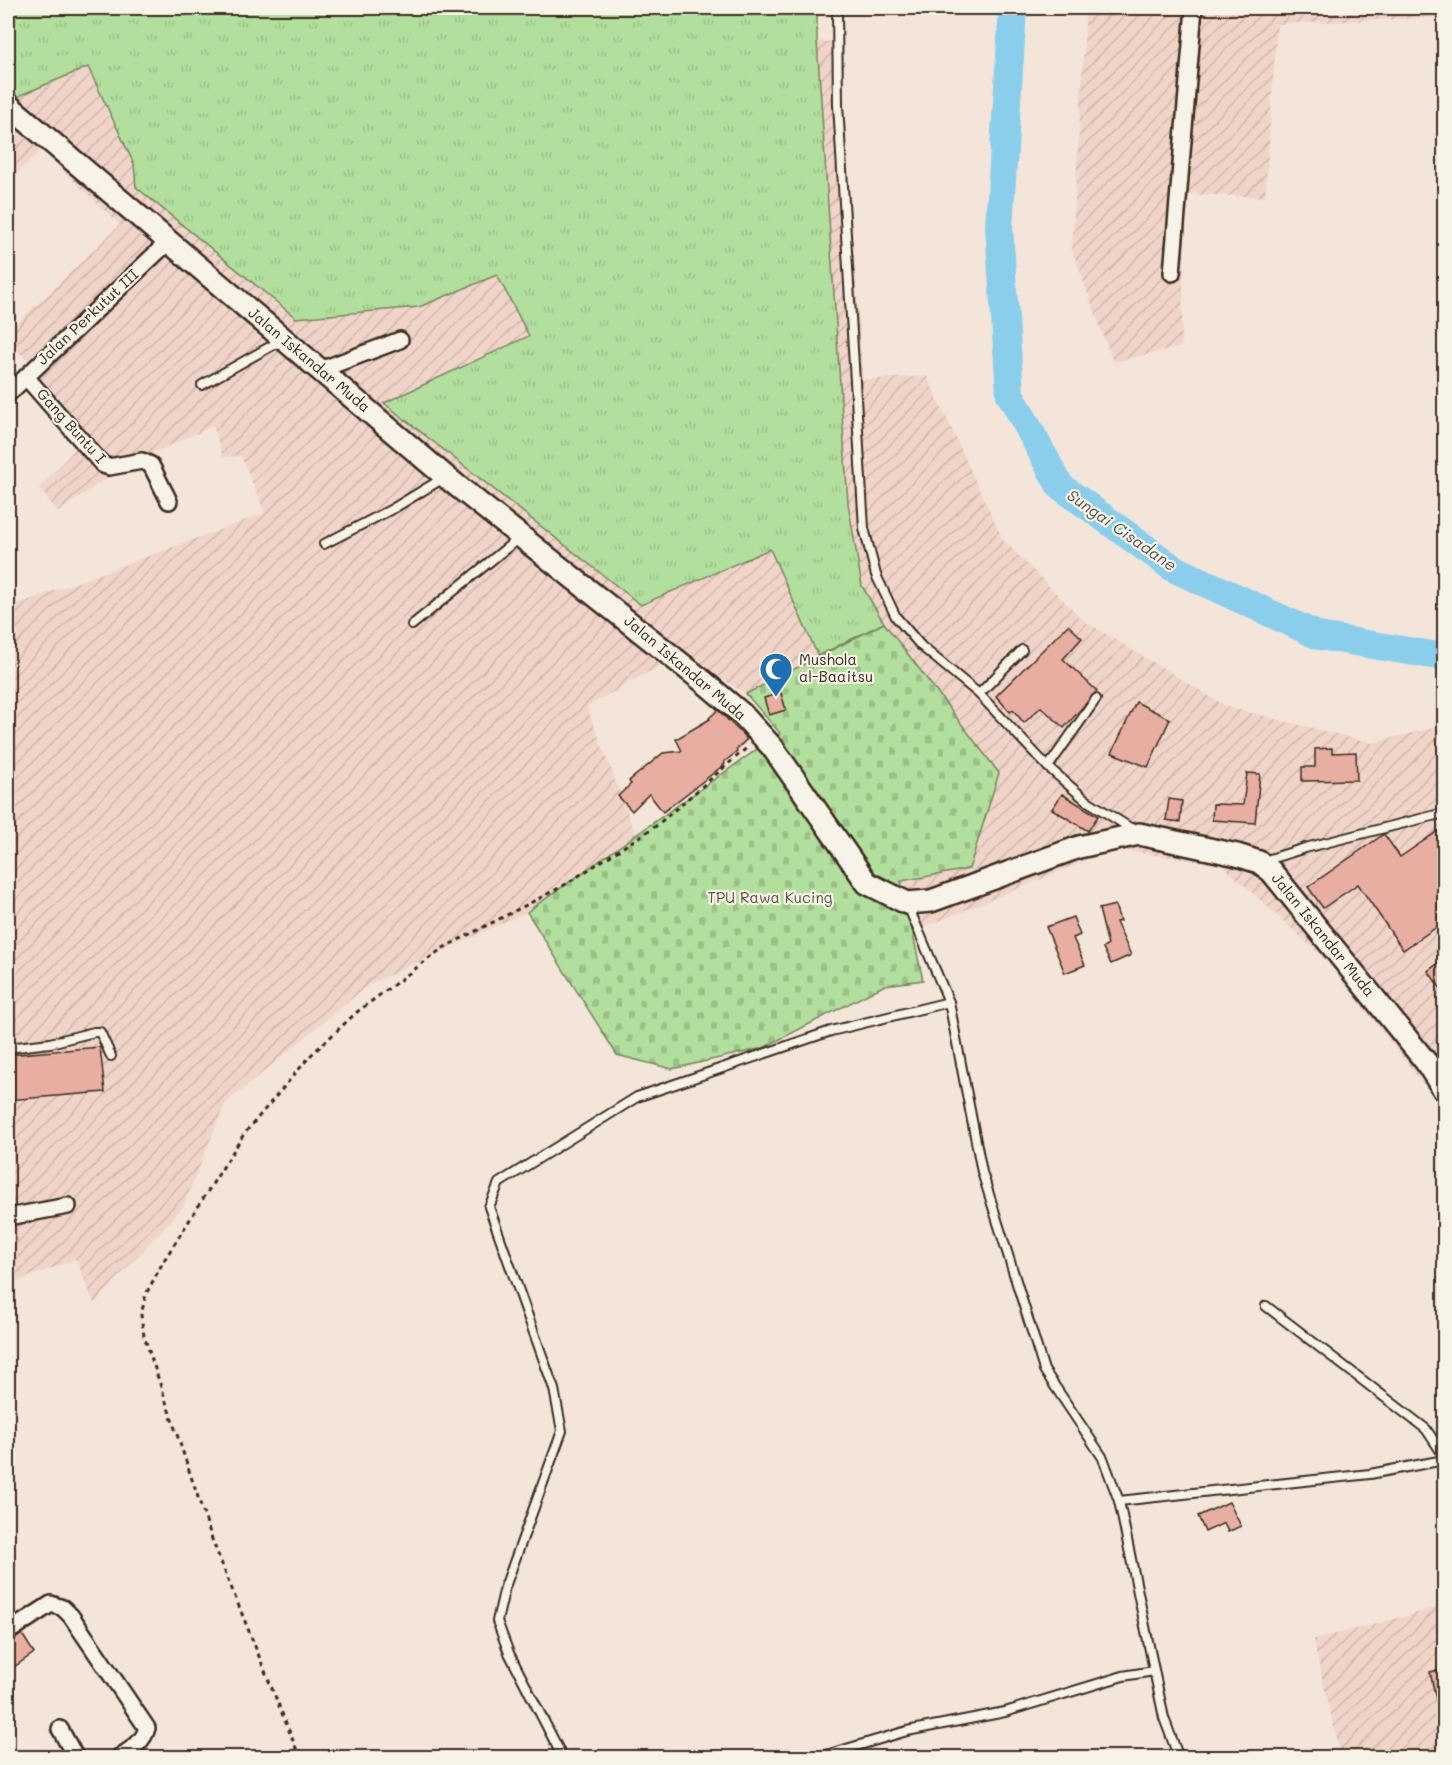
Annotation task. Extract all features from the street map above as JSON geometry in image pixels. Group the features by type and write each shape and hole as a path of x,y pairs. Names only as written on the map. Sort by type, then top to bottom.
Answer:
{"street":[{"path":"1172,273 1194,8"},
{"name":"Jalan Iskandar Muda","path":"8,105 446,477 742,714 773,748 867,883 907,903 931,901 1079,847 1138,834 1237,855 1259,862 1271,871 1426,1062 1444,1090"},
{"name":"Jalan Perkutut III","path":"8,394 169,241"},
{"path":"320,370 400,340"},
{"name":"Gang Buntu I","path":"26,376 103,465 109,467 142,461 151,465 169,501"},
{"path":"8,1217 68,1206"},
{"path":"8,1632 51,1604 63,1608 71,1616 147,1728 145,1737 118,1758"},
{"path":"60,1729 76,1758"}],"lane":[{"path":"837,8 838,105 864,528 876,575 896,617 921,646 979,694 1048,767 1086,800 1138,834"},
{"path":"202,385 284,339"},
{"path":"324,544 394,508 446,477"},
{"path":"412,625 521,536"},
{"path":"979,694 1022,650"},
{"path":"1048,767 1096,699"},
{"path":"1259,862 1444,813"},
{"path":"907,903 949,1002 982,1172 1031,1334 1044,1370 1103,1458 1119,1501 1164,1718 1179,1758"},
{"path":"563,1758 509,1653 497,1620 505,1587 562,1431 554,1389 489,1207 498,1183 637,1096 831,1031 949,1002"},
{"path":"8,1048 50,1043 100,1032 111,1056"},
{"path":"1119,1501 1370,1474 1444,1458 1426,1429 1266,1306"},
{"path":"816,1758 907,1731 1005,1712 1123,1676 1154,1671"}],"path":[{"path":"300,1758 213,1542 151,1358 144,1336 141,1315 146,1294 163,1262 244,1134 311,1055 357,1012 443,948 563,886 656,826 762,735"}],"shaded area":[{"path":"1086,8 1444,8 1444,17 1277,24 1265,197 1187,194 1181,347 1113,362 1072,250"},
{"path":"817,41 839,42 863,380 927,376 1003,540 1084,621 1228,707 1372,743 1444,725 1444,1110 1324,958 1222,865 1114,849 912,932 901,881 999,773 884,623 862,586 848,503"},
{"path":"88,67 134,164 136,187 419,307 497,275 529,336 385,403 641,605 771,549 818,656 746,694 682,653 587,707 636,835 527,912 368,985 225,1104 183,1207 94,1304 76,1259 8,1285 8,584 18,604 265,513 241,456 223,457 213,426 123,467 58,512 39,488 78,446 21,378 31,363 8,342 8,332 120,225 41,150 8,182 8,107 21,95"},
{"path":"1444,1606 1444,1757 1341,1757 1313,1640"}],"green space":[{"path":"8,8 817,8 817,41 848,503 862,586 884,623 818,656 770,549 641,605 384,403 529,336 497,275 419,307 296,318 136,187 134,164 88,67 21,95 8,107"},
{"name":"TPU Rawa Kucing","path":"884,623 999,773 969,869 901,881 923,980 885,985 763,1048 672,1069 617,1055 527,912 780,733 746,694"}],"building":[{"path":"1068,625 1082,638 1063,659 1097,691 1064,728 1041,707 1024,723 996,696"},
{"path":"781,693 786,710 769,715 764,698"},
{"path":"1136,702 1170,719 1148,767 1112,753"},
{"path":"718,710 747,739 736,750 737,752 663,812 649,794 632,811 618,796 631,784 629,781 663,753 682,751 676,739 710,719"},
{"path":"1332,748 1332,753 1356,752 1357,780 1302,781 1302,767 1315,767 1315,749"},
{"path":"1247,773 1260,774 1255,823 1212,820 1213,804 1243,805"},
{"path":"1062,794 1098,816 1088,831 1052,809"},
{"path":"1169,799 1182,801 1180,822 1166,820"},
{"path":"1444,827 1444,922 1403,950 1358,884 1323,908 1308,887 1384,834 1400,857"},
{"path":"1115,905 1120,921 1116,922 1131,955 1111,964 1103,948 1108,945 1099,909"},
{"path":"1073,917 1080,935 1073,938 1085,965 1065,973 1046,927"},
{"path":"1444,959 1444,993 1428,971"},
{"path":"100,1047 105,1092 8,1100 8,1055"},
{"path":"1229,1502 1241,1526 1228,1532 1224,1523 1205,1532 1198,1516"},
{"path":"22,1634 34,1653 8,1671 8,1644"},
{"path":"1444,1669 1444,1713 1439,1713 1430,1672"}],"waterway":[{"name":"Sungai Cisadane","path":"1013,8 999,227 1010,394 1060,486 1173,568 1319,636 1444,657"}],"place":[{"name":"Mushola al-Baaitsu","path":"776,698"}]}
